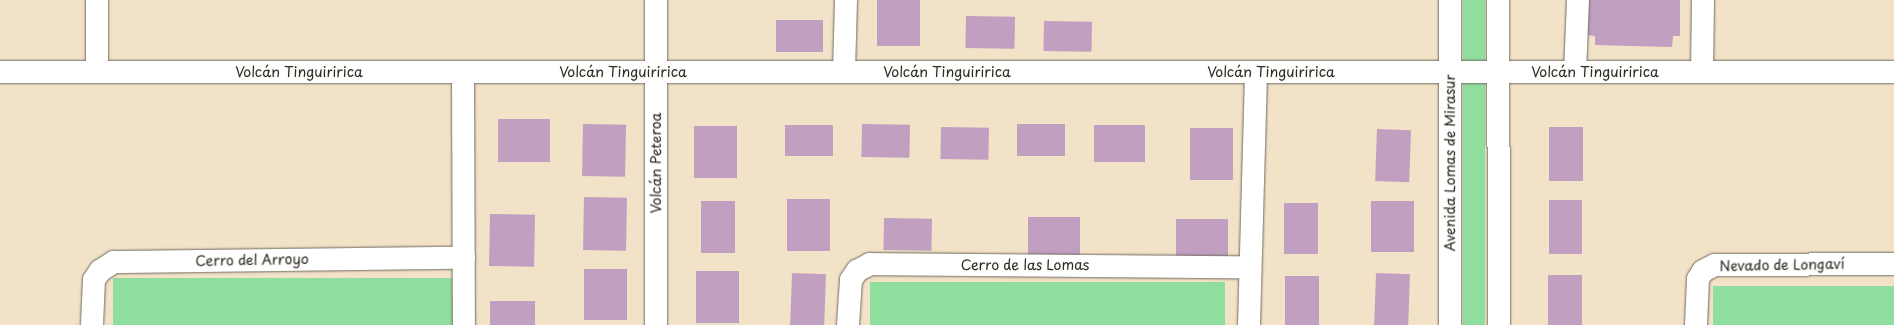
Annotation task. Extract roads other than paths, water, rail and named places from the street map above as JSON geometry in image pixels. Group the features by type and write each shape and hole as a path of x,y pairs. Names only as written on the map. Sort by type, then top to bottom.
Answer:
{"street":[{"path":"97,0 97,72"},
{"name":"Volcán Peteroa","path":"656,0 656,325"},
{"path":"844,72 846,0"},
{"name":"Avenida Lomas de Mirasur","path":"1450,0 1450,325"},
{"path":"1498,0 1499,325"},
{"path":"1575,72 1578,0"},
{"path":"1702,72 1703,0"},
{"name":"Volcán Tinguiririca","path":"0,72 1894,72"},
{"path":"463,72 464,325"},
{"path":"1249,325 1256,72"},
{"name":"Cerro del Arroyo","path":"92,325 94,280 100,271 114,262 464,258"},
{"name":"Cerro de las Lomas","path":"848,325 851,280 857,271 870,264 1250,267"},
{"name":"Nevado de Longaví","path":"1696,325 1698,279 1703,271 1715,265 1894,264"}]}
